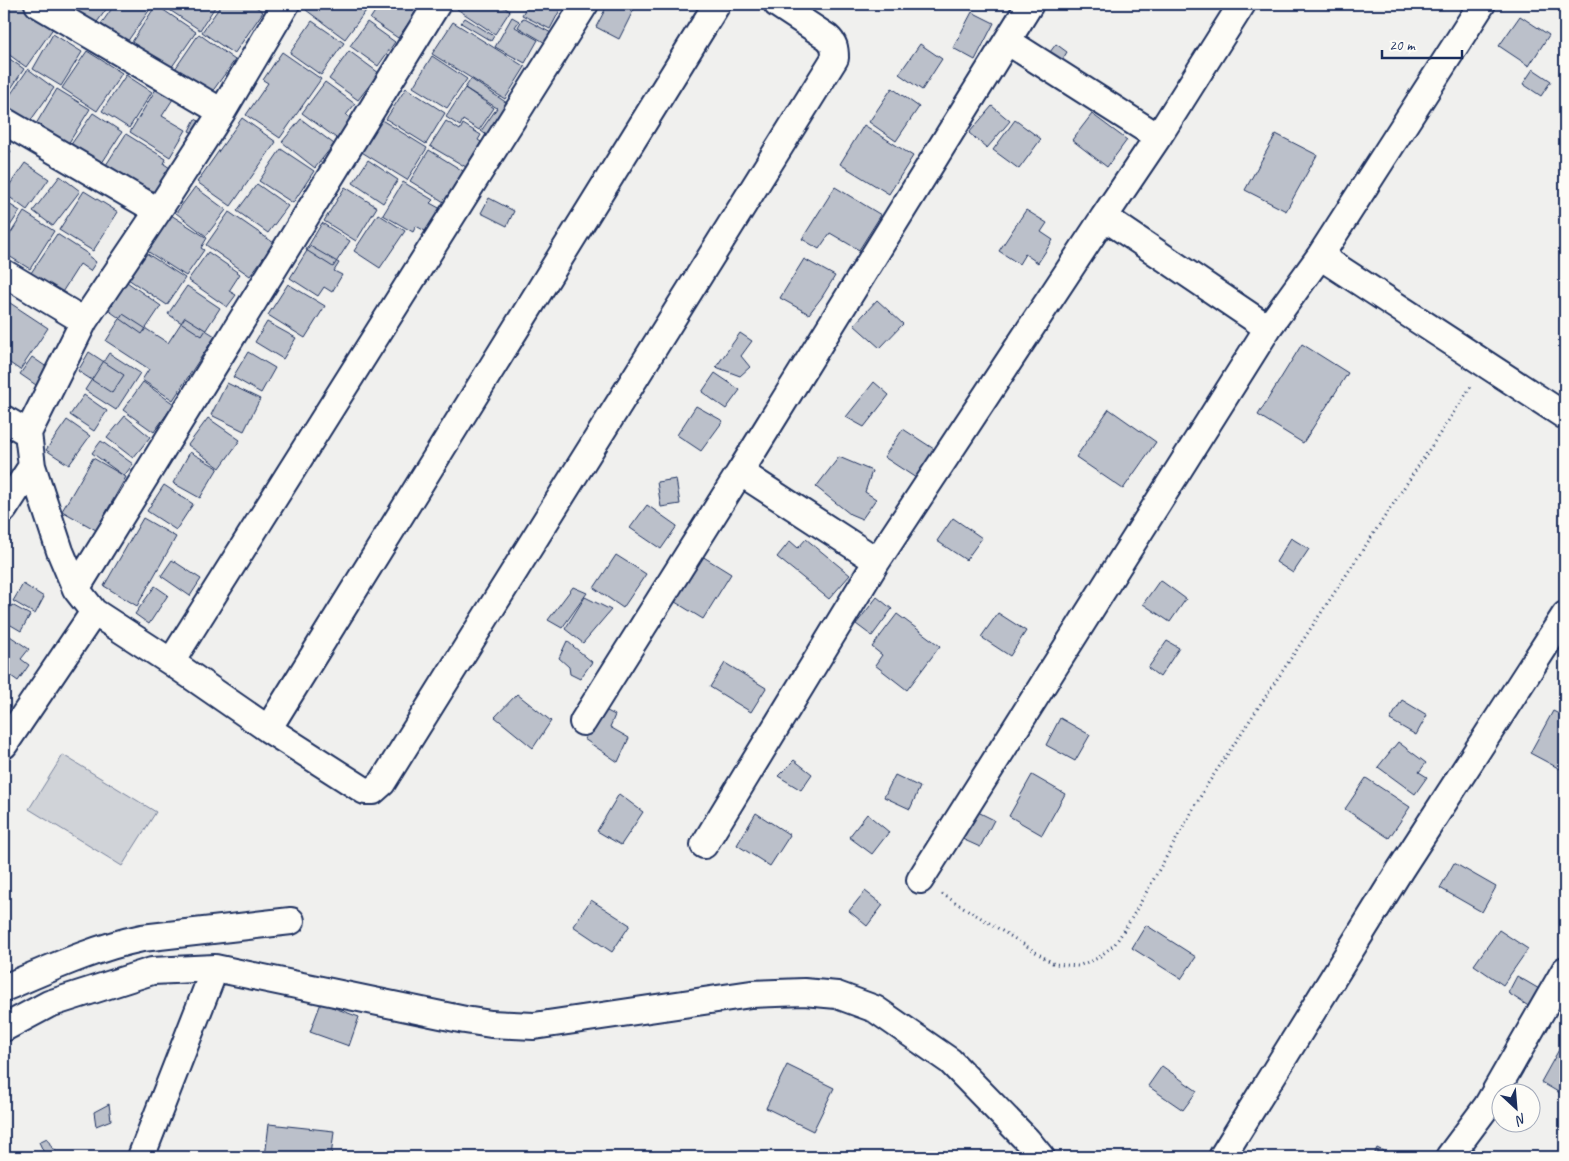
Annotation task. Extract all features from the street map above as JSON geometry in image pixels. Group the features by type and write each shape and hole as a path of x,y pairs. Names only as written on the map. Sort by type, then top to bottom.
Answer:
{"street":[{"path":"38,4 222,112"},
{"path":"286,4 222,112 84,321 28,433 32,466 60,551 76,589 94,612 268,729 365,791 373,791 382,783 835,58 835,49 827,37 777,4"},
{"path":"76,589 438,4"},
{"path":"171,662 585,4"},
{"path":"268,729 717,4"},
{"path":"583,722 1030,4"},
{"path":"704,845 877,561 1158,137 1242,4"},
{"path":"920,880 1268,328 1320,256 1482,4"},
{"path":"1008,40 1158,137"},
{"path":"4,121 158,211"},
{"path":"1104,217 1268,328"},
{"path":"1320,256 1565,416"},
{"path":"4,273 84,321"},
{"path":"4,419 28,433"},
{"path":"4,509 32,466"},
{"path":"740,472 877,561"},
{"path":"4,745 94,612"},
{"path":"1222,1157 1400,870 1565,615"},
{"path":"4,988 83,954 121,942 291,921"},
{"path":"4,1028 49,1004 152,970 215,968 466,1020 491,1024 534,1026 752,994 804,992 837,995 874,1009 950,1061 1027,1140 1041,1157"},
{"path":"141,1157 215,968"},
{"path":"1449,1157 1487,1106 1565,970"}],"path":[{"path":"920,880 1025,944 1054,964 1078,966 1098,958 1115,944 1207,785 1486,364"}],"shaded area":[{"path":"63,755 156,812 122,866 29,809"}],"building":[{"path":"4,4 21,4 54,27 26,67 4,51"},
{"path":"71,4 110,4 95,25 69,7"},
{"path":"115,4 153,5 127,42 101,24"},
{"path":"171,4 217,4 200,30 168,9"},
{"path":"222,4 252,4 263,12 234,54 202,32"},
{"path":"311,4 371,4 345,39 306,10"},
{"path":"380,4 422,4 398,38 370,19"},
{"path":"460,4 499,4 510,11 495,34 457,9"},
{"path":"528,4 558,4 562,6 550,29 522,15"},
{"path":"608,4 623,4 634,9 619,39 596,27"},
{"path":"156,5 196,32 169,71 130,45"},
{"path":"972,12 994,23 975,60 953,48"},
{"path":"1520,16 1549,35 1529,66 1499,46"},
{"path":"512,17 519,21 515,27 538,40 525,63 495,47"},
{"path":"465,18 494,36 491,41 461,23"},
{"path":"523,18 555,35 549,45 518,27"},
{"path":"312,21 344,43 321,75 290,53"},
{"path":"367,22 395,42 378,66 350,46"},
{"path":"453,22 525,67 505,99 432,54"},
{"path":"53,34 82,52 61,86 33,69"},
{"path":"199,34 235,60 209,96 173,72"},
{"path":"920,44 942,59 922,90 899,74"},
{"path":"1056,44 1067,52 1059,65 1047,56"},
{"path":"87,51 122,73 97,111 62,88"},
{"path":"349,51 379,73 358,100 329,79"},
{"path":"282,52 321,79 280,138 246,115 268,83 263,80"},
{"path":"4,55 24,69 4,99"},
{"path":"432,56 467,79 447,108 413,87"},
{"path":"28,69 54,88 28,124 4,108 4,104"},
{"path":"1533,69 1551,81 1541,96 1523,84"},
{"path":"126,75 152,92 129,128 102,111"},
{"path":"471,79 513,107 492,139 481,131 497,108 465,88"},
{"path":"325,82 355,104 346,115 357,123 343,143 302,113"},
{"path":"406,88 445,113 426,144 386,119"},
{"path":"465,88 494,108 479,130 463,120 460,126 446,117"},
{"path":"892,88 919,107 896,141 869,122"},
{"path":"57,89 90,109 68,144 36,124"},
{"path":"156,89 173,99 162,116 186,130 170,157 130,132"},
{"path":"992,106 1010,121 987,148 969,133"},
{"path":"93,113 122,132 100,166 70,146"},
{"path":"1092,114 1127,140 1107,167 1072,140"},
{"path":"242,118 276,142 231,206 197,182"},
{"path":"195,119 205,124 199,136 189,131"},
{"path":"301,119 334,144 315,168 282,142"},
{"path":"380,119 427,148 407,180 360,151"},
{"path":"1015,120 1041,139 1019,169 993,150"},
{"path":"446,121 460,130 463,124 481,135 478,140 481,142 466,167 430,146"},
{"path":"864,125 913,156 889,194 840,164"},
{"path":"126,134 166,159 164,164 173,170 157,194 148,188 146,191 106,165"},
{"path":"1276,134 1317,155 1286,211 1245,190"},
{"path":"4,146 11,151 4,161"},
{"path":"281,149 314,171 293,203 259,181"},
{"path":"429,150 463,171 444,202 410,181"},
{"path":"368,160 398,180 383,203 353,183"},
{"path":"25,163 49,179 27,210 4,193"},
{"path":"60,176 80,191 53,226 33,211"},
{"path":"403,182 433,200 430,203 441,209 427,232 416,226 413,232 383,215"},
{"path":"257,184 288,206 268,233 237,211"},
{"path":"195,187 226,210 206,236 176,213"},
{"path":"345,187 377,207 356,241 324,221"},
{"path":"835,187 881,215 859,250 830,233 819,249 802,239"},
{"path":"84,191 118,212 93,251 59,230"},
{"path":"489,198 514,211 507,226 481,213"},
{"path":"4,201 20,211 4,235"},
{"path":"1026,210 1047,223 1041,232 1053,240 1038,263 1025,254 1019,264 999,251"},
{"path":"24,212 54,231 30,269 4,253 4,244"},
{"path":"229,212 274,243 250,276 206,245"},
{"path":"378,214 405,231 380,268 354,251"},
{"path":"171,215 207,238 201,248 204,250 186,276 147,251"},
{"path":"322,223 350,241 333,267 306,250"},
{"path":"57,234 88,254 96,262 90,271 80,264 59,297 29,276"},
{"path":"310,246 339,263 334,271 342,275 332,292 324,287 318,296 290,278"},
{"path":"208,252 240,274 229,291 236,295 227,307 188,280"},
{"path":"146,253 185,278 167,305 128,279"},
{"path":"804,259 835,276 809,314 780,298"},
{"path":"127,282 161,306 142,334 108,310"},
{"path":"288,284 325,306 305,338 268,315"},
{"path":"187,286 220,308 202,336 168,314"},
{"path":"4,299 48,328 20,370 4,359"},
{"path":"877,300 903,324 880,348 854,325"},
{"path":"123,314 168,343 185,317 215,336 173,400 142,380 149,369 106,341"},
{"path":"267,322 296,338 283,359 255,342"},
{"path":"740,333 752,341 741,356 750,367 740,376 716,367"},
{"path":"1302,344 1348,373 1303,443 1258,415"},
{"path":"89,352 124,375 112,393 78,371"},
{"path":"248,352 275,368 261,393 233,377"},
{"path":"109,353 140,373 116,410 85,390"},
{"path":"32,357 48,368 36,385 20,374"},
{"path":"715,373 740,390 726,409 702,392"},
{"path":"143,382 174,404 154,432 123,410"},
{"path":"874,382 889,395 864,427 846,417"},
{"path":"227,383 260,399 244,431 211,415"},
{"path":"84,395 107,411 94,431 70,415"},
{"path":"696,406 723,421 701,451 677,435"},
{"path":"1109,409 1156,442 1123,489 1076,457"},
{"path":"125,416 150,437 133,458 107,438"},
{"path":"208,418 240,440 220,468 188,445"},
{"path":"67,420 90,436 69,465 46,450"},
{"path":"903,429 934,449 916,478 884,457"},
{"path":"101,441 133,464 124,476 92,453"},
{"path":"190,452 218,468 200,498 173,483"},
{"path":"839,457 872,471 865,492 876,499 862,519 850,514 816,487"},
{"path":"93,458 126,477 96,530 62,511"},
{"path":"676,479 680,504 661,507 657,482"},
{"path":"164,485 193,504 176,530 147,511"},
{"path":"647,505 677,526 661,549 630,528"},
{"path":"143,518 176,537 137,606 104,586"},
{"path":"953,518 982,538 966,560 937,541"},
{"path":"1291,538 1309,549 1293,573 1276,562"},
{"path":"806,539 850,575 829,599 777,557 790,541 798,548"},
{"path":"694,551 731,574 703,619 667,597"},
{"path":"616,555 646,574 623,608 594,588"},
{"path":"172,560 201,579 190,596 161,576"},
{"path":"1160,580 1186,599 1170,622 1143,604"},
{"path":"23,584 44,597 35,614 13,601"},
{"path":"155,586 168,595 149,624 135,614"},
{"path":"573,587 587,593 562,628 548,620"},
{"path":"585,597 611,610 583,643 565,629"},
{"path":"877,597 892,609 872,636 856,624"},
{"path":"12,605 30,615 21,631 4,621"},
{"path":"998,613 1026,631 1010,656 981,637"},
{"path":"897,614 940,646 907,690 875,665 882,655 872,647"},
{"path":"4,632 29,649 21,659 29,665 18,681 4,671"},
{"path":"567,641 592,662 580,679 570,674 569,667 559,658"},
{"path":"1167,641 1179,648 1160,677 1148,668"},
{"path":"725,663 766,688 751,712 710,687"},
{"path":"517,694 551,721 533,748 495,717"},
{"path":"1402,700 1427,715 1416,735 1390,720"},
{"path":"605,710 615,715 610,727 629,738 618,762 584,739"},
{"path":"1553,711 1565,717 1565,760 1560,769 1530,753"},
{"path":"1060,718 1090,735 1075,761 1046,745"},
{"path":"1398,742 1426,763 1419,772 1427,777 1415,794 1378,767"},
{"path":"794,760 812,774 801,790 778,776"},
{"path":"895,775 920,787 910,809 884,797"},
{"path":"1032,775 1065,794 1042,835 1009,816"},
{"path":"1366,778 1410,807 1389,838 1345,809"},
{"path":"619,794 643,812 621,845 597,831"},
{"path":"974,810 994,820 980,847 960,838"},
{"path":"756,813 790,835 770,866 737,845"},
{"path":"867,814 889,832 872,854 849,837"},
{"path":"1454,863 1496,887 1482,912 1440,888"},
{"path":"865,891 883,905 867,926 849,911"},
{"path":"591,900 630,925 612,952 573,926"},
{"path":"1146,925 1196,957 1181,979 1132,948"},
{"path":"1499,930 1528,949 1503,985 1474,965"},
{"path":"1517,976 1541,990 1530,1007 1508,993"},
{"path":"321,1003 359,1017 349,1046 310,1032"},
{"path":"1561,1046 1565,1048 1565,1096 1541,1082"},
{"path":"787,1065 834,1088 813,1131 766,1108"},
{"path":"1162,1066 1197,1091 1183,1110 1148,1086"},
{"path":"109,1104 111,1120 96,1126 94,1112"},
{"path":"269,1124 334,1131 331,1157 265,1157"},
{"path":"47,1138 52,1148 56,1150 45,1155 39,1142"},
{"path":"1377,1148 1396,1157 1373,1157"}]}
